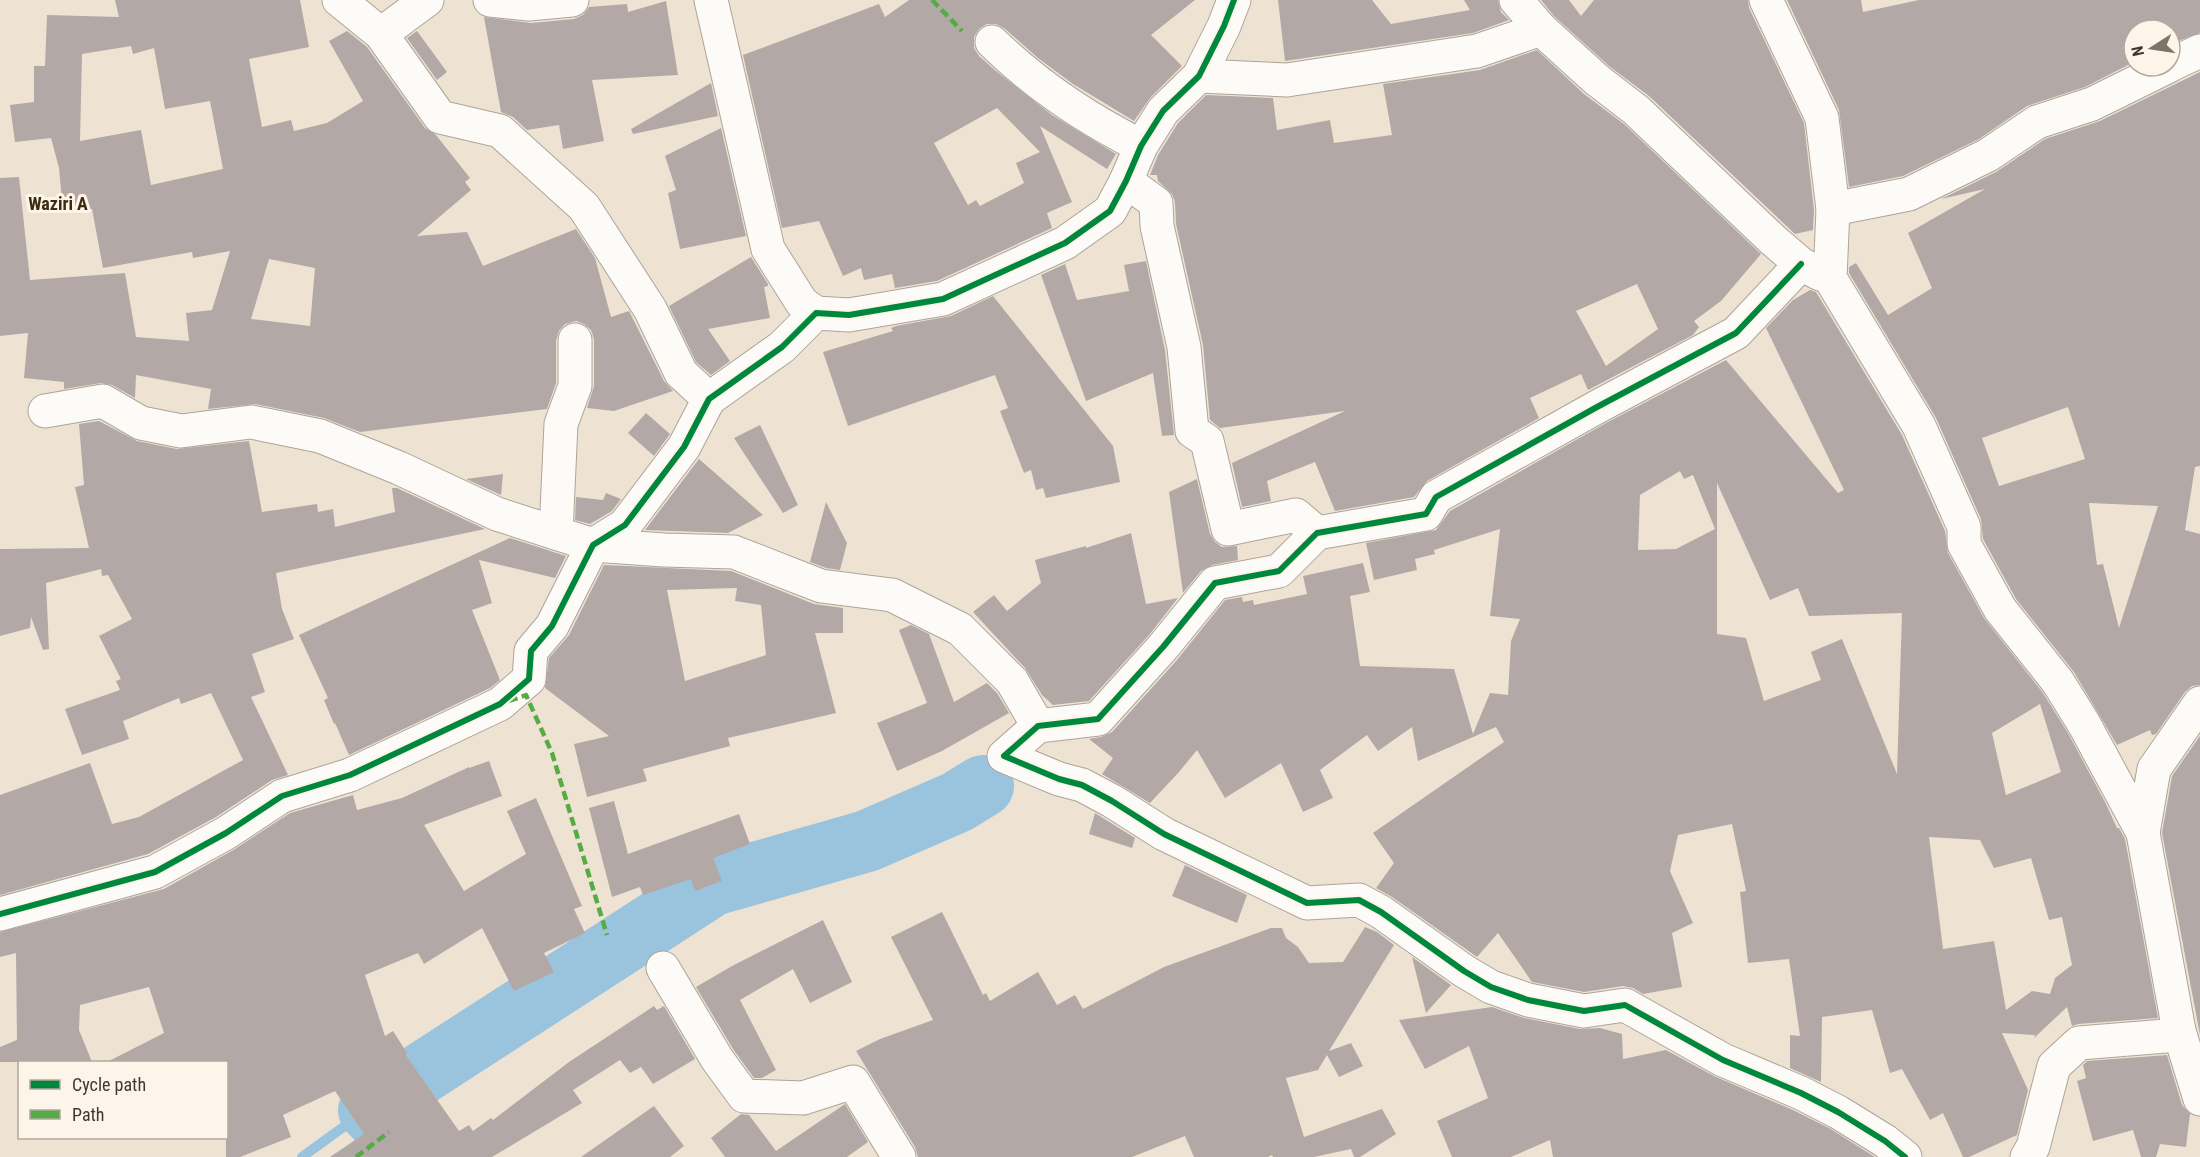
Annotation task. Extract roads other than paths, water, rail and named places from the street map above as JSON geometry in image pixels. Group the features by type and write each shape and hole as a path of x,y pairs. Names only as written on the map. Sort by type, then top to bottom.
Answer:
{"street":[{"path":"339,0 381,34 440,117 500,131 584,207 650,309 681,373 710,399"},
{"path":"381,34 427,0"},
{"path":"490,0 529,4 572,0"},
{"path":"711,0 768,249 802,303 816,313 849,315 943,299 1065,243 1110,211 1141,146 1164,111 1198,76 1224,26 1234,0"},
{"path":"1516,0 1541,29 1597,80 1636,110 1801,264 1830,278 1919,426 1964,527 1964,544 2000,609 2058,682 2143,833 2179,1031 2200,1099"},
{"path":"1766,0 1822,118 1833,209 1830,278"},
{"path":"1198,76 1287,80 1477,51 1541,29"},
{"path":"992,42 1017,67 1107,129 1141,146"},
{"path":"2182,60 2200,51"},
{"path":"1833,209 1909,194 1988,155 2037,122 2092,104 2145,78"},
{"path":"1126,180 1156,203 1157,226 1184,347 1192,430 1207,441 1228,530 1296,515 1317,533"},
{"path":"1801,264 1736,333 1436,497 1426,514 1317,533 1279,571 1215,583 1163,647 1098,719 1038,726 1004,756 1059,779 1082,785 1164,834 1307,903 1359,900 1381,912 1464,971 1491,987 1528,1000 1584,1011 1625,1005 1734,1065 1802,1093 1838,1112 1885,1141 1905,1157"},
{"path":"0,914 155,872 226,832 282,796 350,775 500,704 529,679 531,651 552,626 593,545 625,525 684,447 710,399 782,347 816,313"},
{"path":"556,532 561,424 575,386 575,340"},
{"path":"45,411 103,401 141,423 181,431 251,422 320,436 399,468 497,514 593,545 735,552 821,586 892,595 960,629 1012,681 1038,726"},
{"path":"2143,833 2154,769 2200,703"},
{"path":"663,968 717,1059 744,1096 803,1098 853,1082 899,1157"},
{"path":"2027,1157 2033,1147 2054,1066 2079,1043 2166,1036 2179,1031"}],"waterway":[{"path":"412,1157 369,1110 393,1092 713,885 867,841 957,802 983,786"},
{"path":"302,1157 364,1112"}],"district":[{"name":"Waziri A","path":"58,204"}]}
